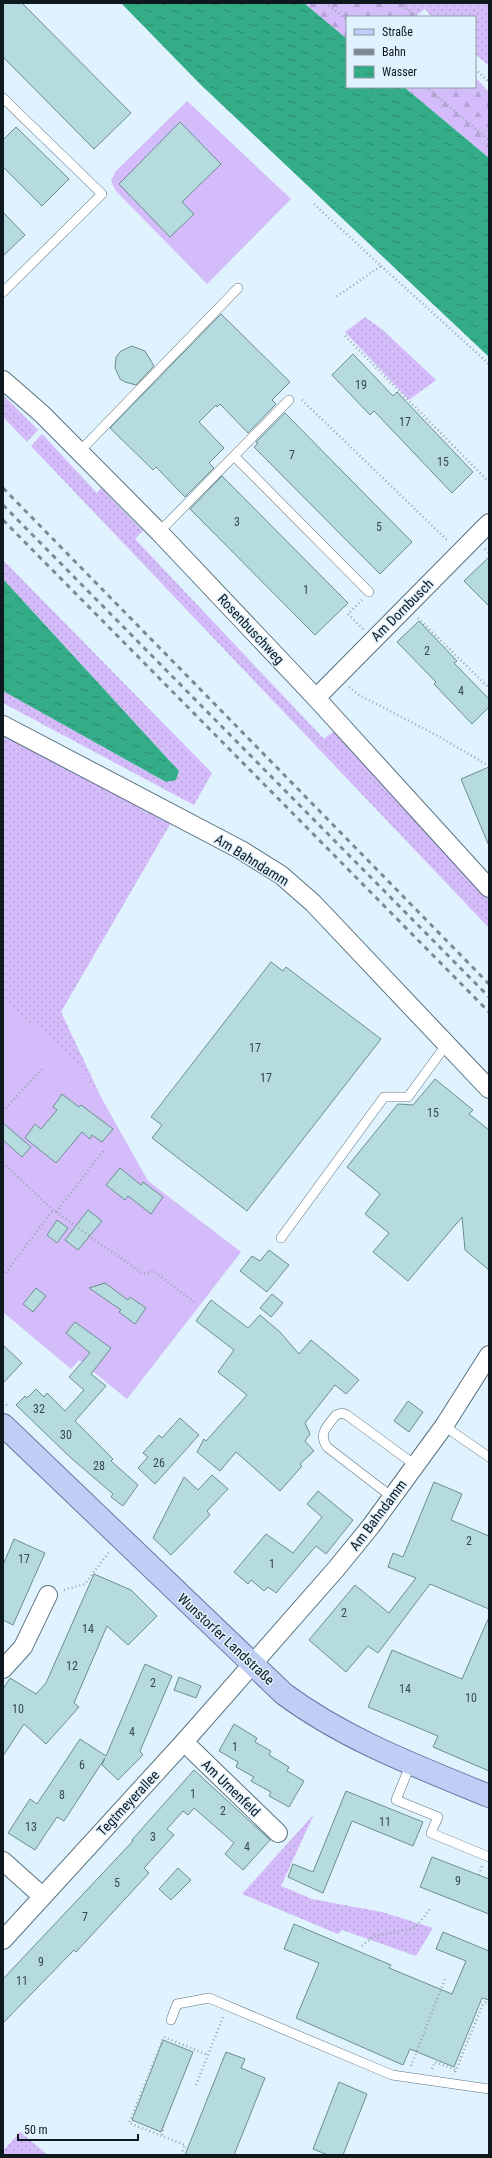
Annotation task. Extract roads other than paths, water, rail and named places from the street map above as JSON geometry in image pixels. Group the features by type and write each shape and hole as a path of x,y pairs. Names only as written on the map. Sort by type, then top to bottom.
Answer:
{"main road":[{"name":"Wunstorfer Landstraße","path":"9,1419 252,1664 284,1694 308,1712 336,1729 489,1796"}],"street":[{"name":"Rosenbuschweg","path":"3,380 42,414 80,451 159,532 316,698 489,888"},
{"name":"Am Dornbusch","path":"316,698 489,523"},
{"name":"Am Bahndamm","path":"3,725 241,850 281,875 313,903 489,1089"},
{"name":"Am Bahndamm","path":"252,1664 336,1569 392,1497 444,1426 489,1355"},
{"path":"3,1669 23,1647 48,1595"},
{"name":"Tegtmeyerallee","path":"3,1940 184,1742 252,1664"},
{"name":"Am Urnenfeld","path":"184,1742 278,1833"},
{"path":"3,1861 42,1896"}],"lane":[{"path":"3,98 102,194 3,292"},
{"path":"80,451 238,288"},
{"path":"159,532 289,400"},
{"path":"234,456 369,592"},
{"path":"281,1238 384,1097 408,1097 446,1045"},
{"path":"392,1497 327,1447 322,1440 322,1433 336,1415 342,1413 347,1415 415,1465"},
{"path":"444,1426 489,1457"},
{"path":"412,1763 396,1800 438,1817 431,1833 489,1857"},
{"path":"170,2020 177,2004 209,1998 392,2075 489,2089"}],"water":[{"path":"121,3 304,3 346,38 346,88 405,88 489,158 489,357 200,84"},
{"path":"3,579 179,771 176,780 166,782 3,691"}],"railway":[{"path":"3,488 489,984"},
{"path":"3,505 489,997"},
{"path":"3,520 489,1012"}]}
